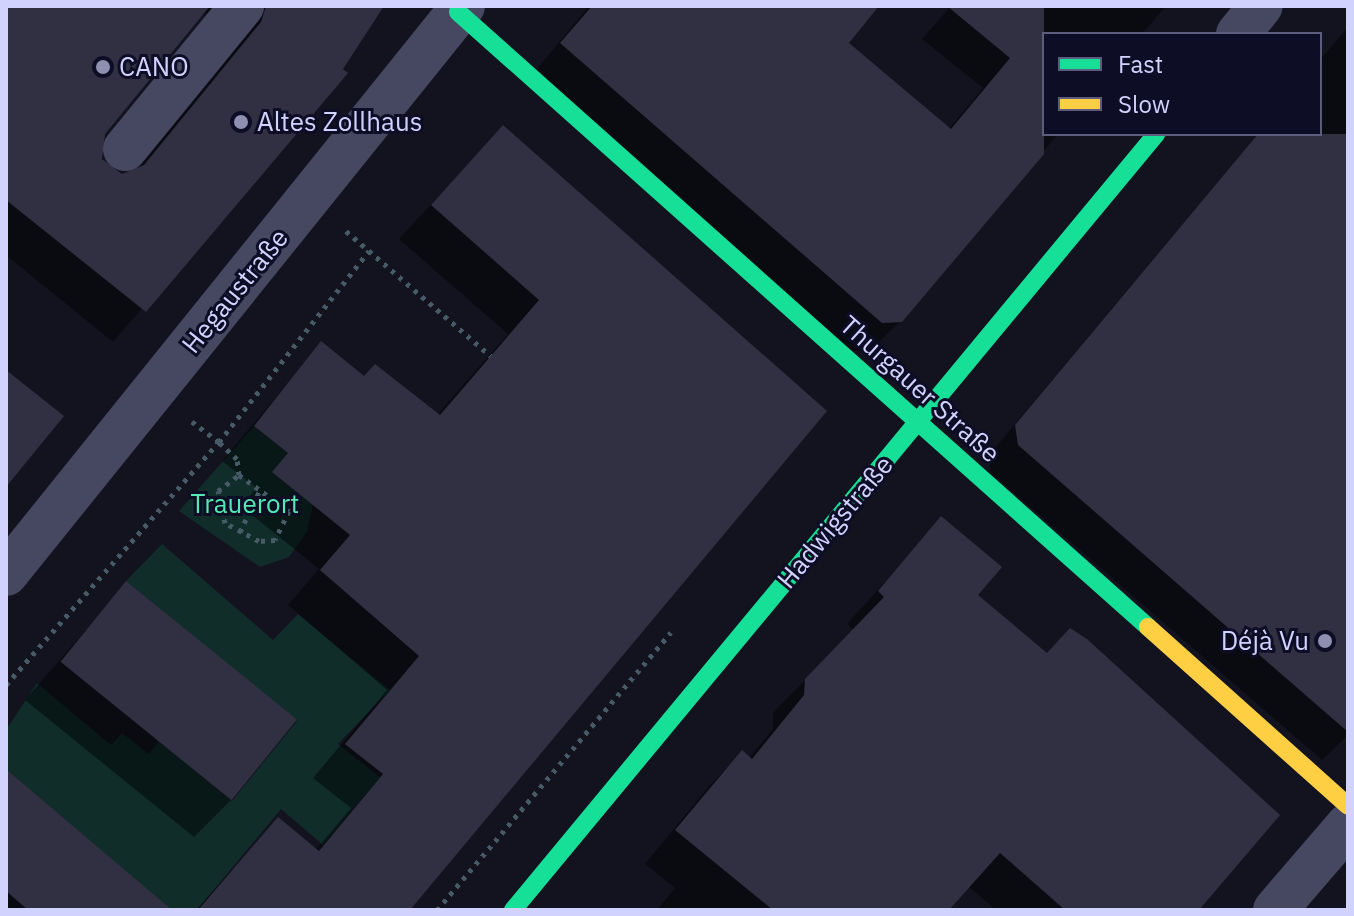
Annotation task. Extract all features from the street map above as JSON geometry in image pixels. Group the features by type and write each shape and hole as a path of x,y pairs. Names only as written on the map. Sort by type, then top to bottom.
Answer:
{"street":[{"path":"125,149 242,6"},
{"path":"1240,32 1261,6"},
{"name":"Hegaustraße","path":"6,574 309,199 456,8"},
{"name":"Thurgauer Straße","path":"456,8 1348,806"},
{"name":"Hadwigstraße","path":"513,910 1154,136"},
{"path":"1275,910 1348,825"}],"path":[{"path":"309,199 491,356"},
{"path":"6,685 219,442 369,251"},
{"path":"219,442 237,459 239,475"},
{"path":"239,475 289,511 286,530 259,541 240,532 217,506 218,491 239,475"},
{"path":"240,532 261,488"},
{"path":"437,910 680,621"}],"green space":[{"name":"Trauerort","path":"254,426 288,453 313,504 307,532 289,557 260,567 179,511"},
{"path":"162,544 273,640 298,614 390,690 338,744 380,777 323,845 281,809 197,910 156,910 162,902 6,769 6,730 37,683 111,745 122,733 149,754 159,741 232,801 297,721 126,581"}],"building":[{"path":"6,6 210,6 105,134 102,159 122,174 144,165 261,22 266,6 384,6 343,69 348,73 146,312 6,200"},
{"path":"592,6 879,6 849,43 951,129 1010,58 947,6 1044,6 1044,154 902,322 882,323 560,43"},
{"path":"503,125 827,411 410,910 198,910 278,817 319,851 383,774 345,744 419,656 320,570 350,535 272,472 288,453 254,426 321,341 364,376 375,364 440,415 539,300 431,205"},
{"path":"1348,134 1348,732 1018,445 1015,425 1256,136"},
{"path":"6,370 64,416 6,487"},
{"path":"941,516 1002,567 978,595 1047,653 1070,628 1087,639 1280,815 1199,910 1065,910 1000,853 949,910 773,910 675,830 742,750 752,759 804,695 805,679 884,597 878,591"},
{"path":"126,581 297,719 232,800 61,662"},
{"path":"6,769 172,910 28,910 6,891"}],"traffic: fast":[{"path":"458,12 1148,627"},
{"path":"513,910 1154,136"}],"traffic: slow":[{"path":"1148,627 1348,806"}],"place":[{"name":"CANO","path":"103,67"},
{"name":"Altes Zollhaus","path":"241,122"},
{"name":"Déjà Vu","path":"1325,641"}]}
